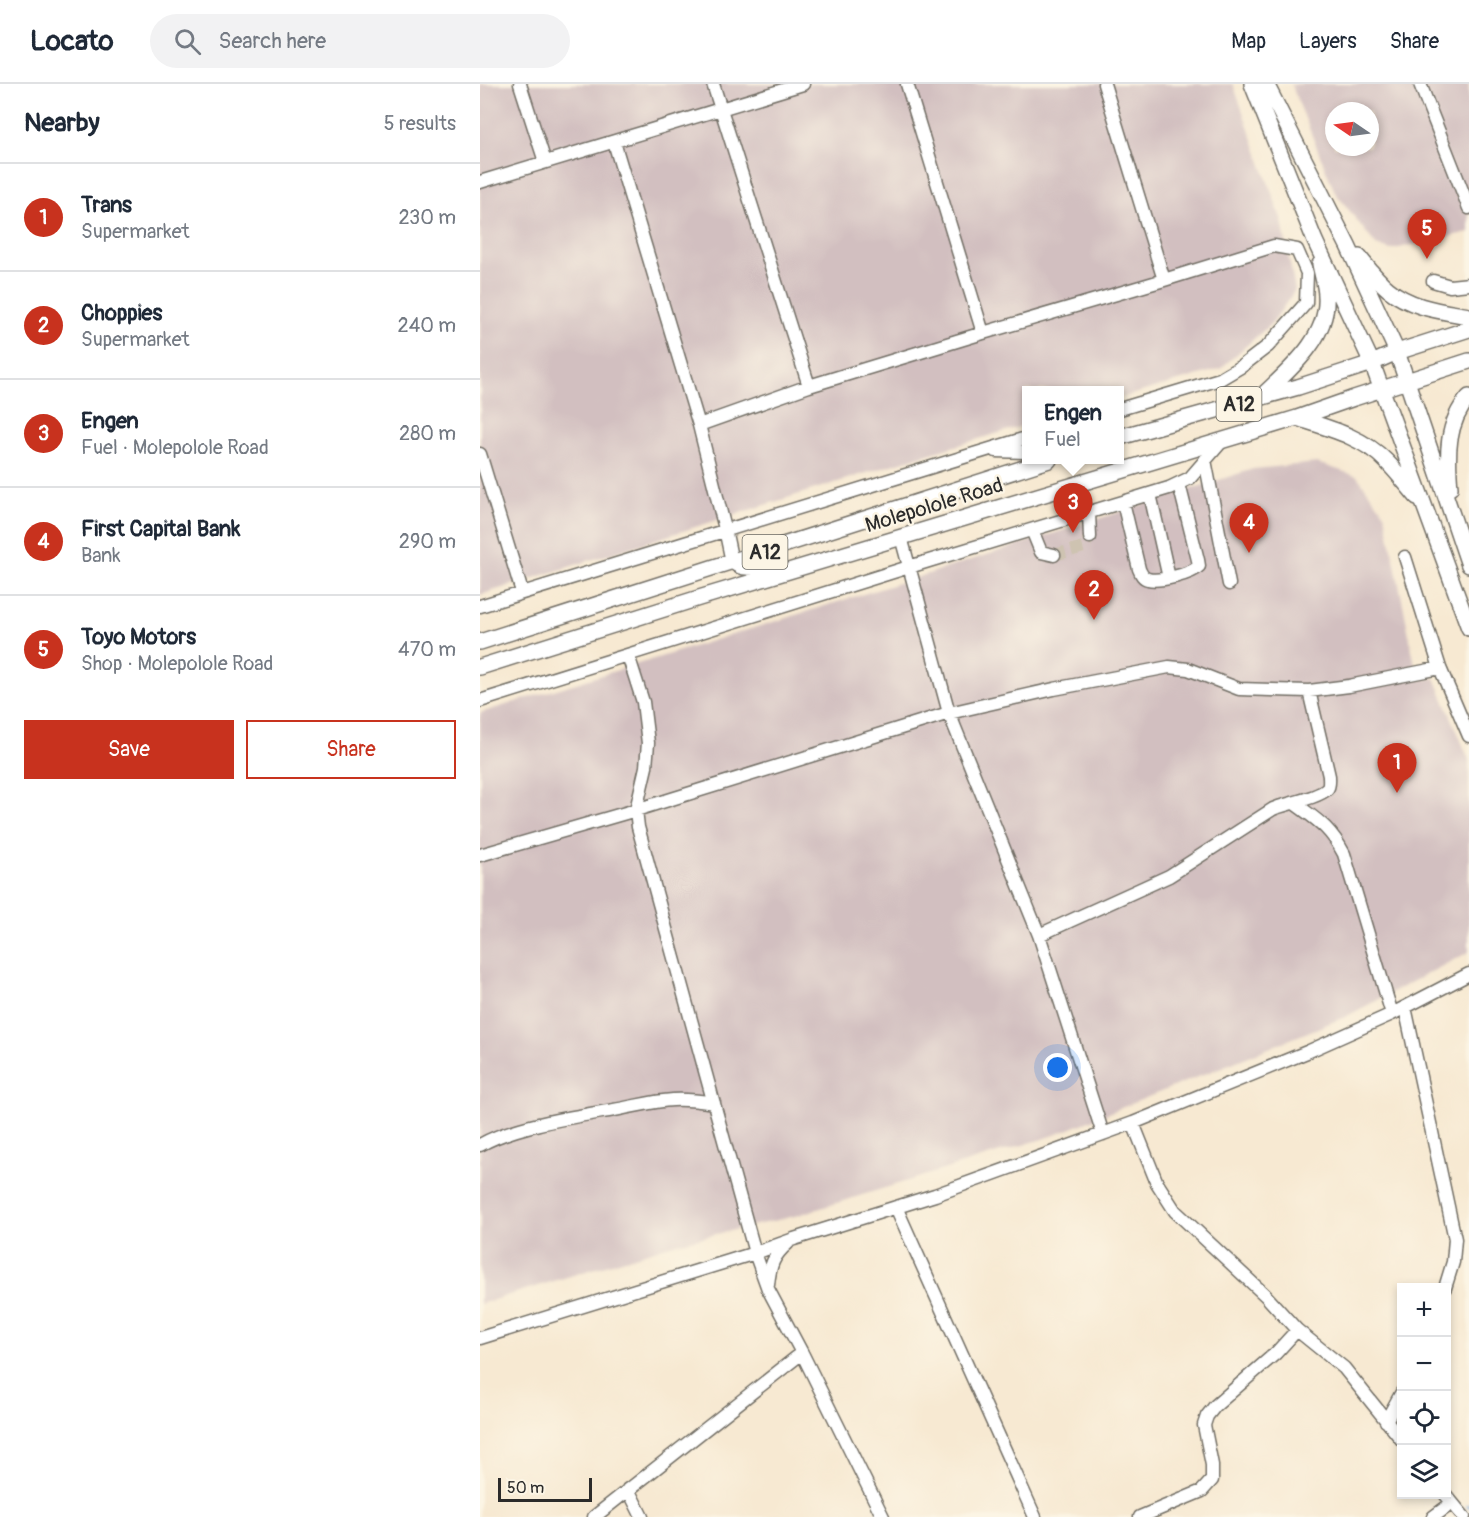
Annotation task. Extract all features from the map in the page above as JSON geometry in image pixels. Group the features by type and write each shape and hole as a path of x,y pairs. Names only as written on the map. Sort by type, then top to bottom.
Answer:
{"main road":[{"path":"1252,84 1315,241 1372,363 1469,628"},
{"path":"1266,84 1348,246 1397,352 1469,565"},
{"path":"1260,398 1301,358 1315,339 1325,314 1326,297 1315,241"},
{"path":"1348,246 1388,289 1404,300 1426,308 1469,316"},
{"name":"A12","path":"1124,436 1260,398 1372,363 1397,352 1469,329"},
{"name":"Molepolole Road","path":"480,667 1297,418 1469,361"},
{"path":"1452,511 1447,460 1449,438 1460,407 1469,397"},
{"path":"1297,418 1353,438 1369,447 1385,460 1425,506"},
{"name":"Molepolole Road","path":"480,642 1034,464"}],"street":[{"path":"520,84 545,162"},
{"path":"713,84 809,386"},
{"path":"480,182 803,84"},
{"path":"907,84 983,333"},
{"path":"1104,84 1164,280"},
{"path":"1420,84 1469,208"},
{"path":"614,142 699,425 732,562 744,570 768,568 774,576"},
{"path":"699,425 809,386 1275,246 1297,250 1307,273 1306,303 1268,346 1220,379 1124,408"},
{"path":"1433,281 1450,286 1469,284"},
{"path":"480,606 1022,439"},
{"path":"480,701 1179,484 1190,478 1222,441"},
{"path":"986,450 1022,452"},
{"path":"480,454 522,592"},
{"path":"1205,460 1229,584"},
{"path":"1122,502 1143,577 1150,580 1169,578 1194,571 1199,566 1179,484"},
{"path":"1150,494 1169,578"},
{"path":"1089,513 1090,537"},
{"path":"1032,530 1041,552 1054,555"},
{"path":"901,537 949,713 1039,935 1102,1134"},
{"path":"1405,557 1440,668 1469,736"},
{"path":"628,655 643,702 648,743 646,767 636,810 638,827 755,1253 768,1289 883,1517"},
{"path":"480,855 636,810 949,713 1054,689 1169,668 1188,669 1239,689 1309,691 1349,686 1440,668"},
{"path":"1039,935 1169,876 1273,809 1320,794 1327,789 1329,776 1309,691"},
{"path":"1294,803 1324,826 1336,839 1344,854 1392,1014"},
{"path":"480,1338 935,1195 1133,1123 1307,1052 1392,1014 1469,974"},
{"path":"1405,1007 1455,1239 1453,1262 1446,1283"},
{"path":"480,1145 492,1138 511,1132 574,1117 673,1100 714,1103"},
{"path":"1133,1123 1157,1183 1175,1211 1265,1295 1297,1330 1344,1368 1397,1435"},
{"path":"896,1207 1035,1517"},
{"path":"768,1289 773,1259 794,1239"},
{"path":"1140,1517 1202,1491 1212,1480 1212,1465 1204,1425 1207,1416 1215,1406 1276,1353 1297,1330"},
{"path":"594,1517 802,1353"},
{"path":"1386,1421 1397,1400"},
{"path":"628,1489 642,1517"},
{"path":"1433,1517 1449,1499 1464,1517 1469,1515"}],"shaded area":[{"path":"480,84 1233,84 1282,221 1295,290 1273,322 1220,369 1124,397 1124,386 1022,386 1022,426 480,595"},
{"path":"1291,84 1469,84 1469,232 1390,250 1376,245 1335,192"},
{"path":"1317,463 1357,476 1385,514 1418,680 1435,678 1469,760 1469,952 1345,1017 1052,1136 795,1216 677,1243 480,1304 480,713 928,574 1253,469"}],"tunnel":[{"path":"1054,555 1084,547 1090,537"}],"place":[{"name":"Toyo Motors","path":"1427,259"},
{"name":"Engen","path":"1073,533"},
{"name":"First Capital Bank","path":"1249,553"},
{"name":"Choppies","path":"1094,620"},
{"name":"Trans","path":"1397,793"}]}
